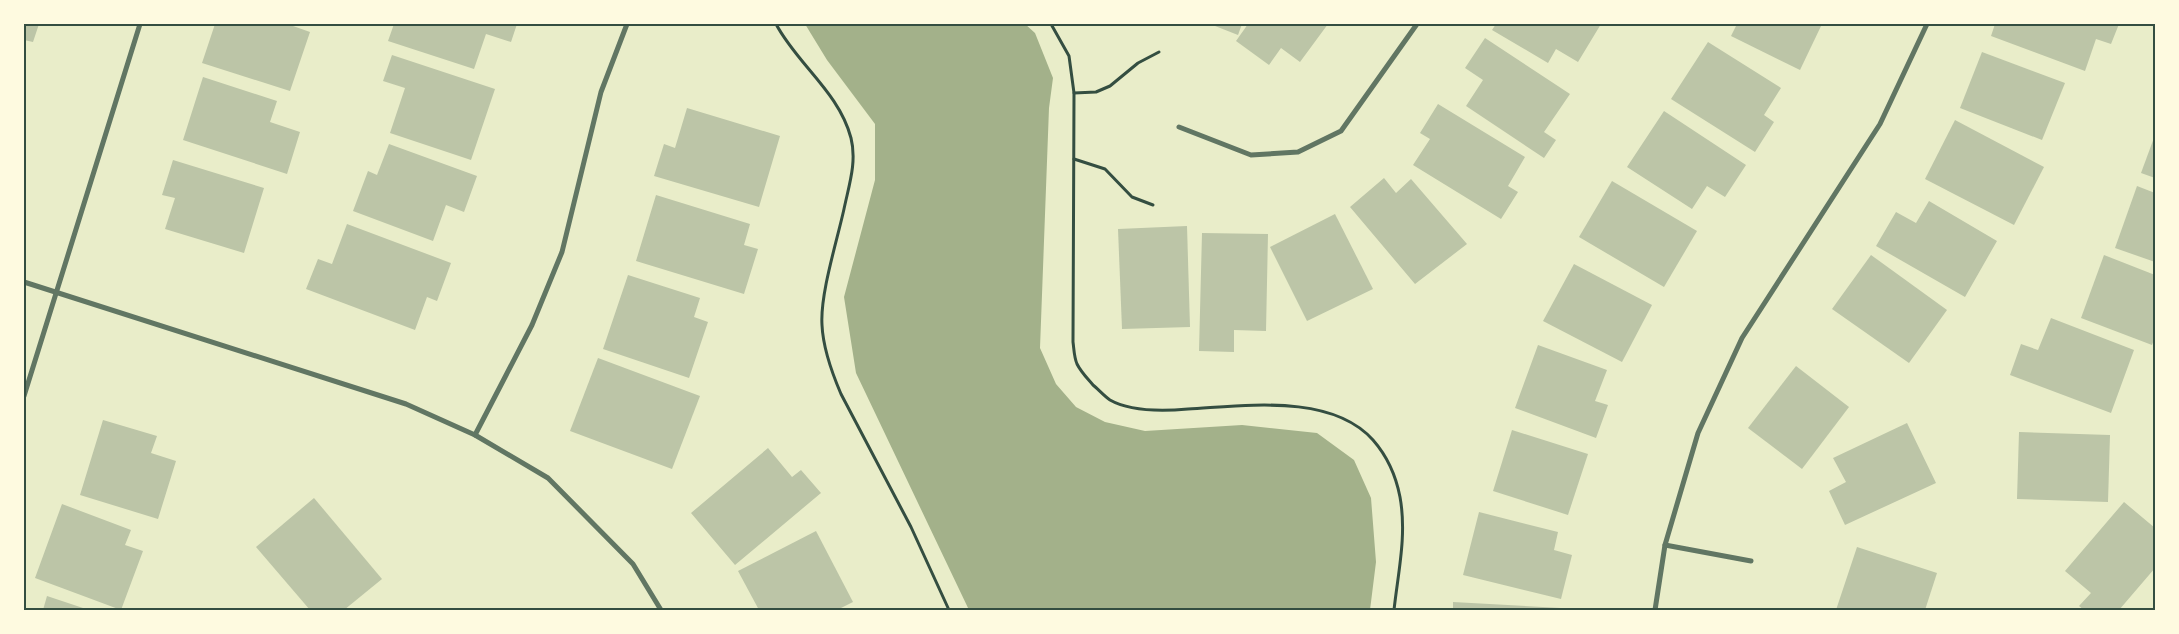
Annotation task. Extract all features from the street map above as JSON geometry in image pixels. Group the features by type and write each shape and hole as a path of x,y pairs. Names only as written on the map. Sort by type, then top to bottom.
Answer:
{"street":[{"path":"24,396 140,24"},
{"path":"475,435 532,325 562,252 601,92 627,24"},
{"path":"1179,126 1251,155 1298,152 1341,131 1417,24"},
{"path":"1656,610 1665,545 1698,433 1742,338 1880,124 1927,24"},
{"path":"24,282 406,404 475,435 548,478 632,564 661,610"},
{"path":"1665,545 1751,561"}],"path":[{"path":"776,24 837,104 846,121 854,156 823,302 822,325 833,373 841,394 911,527 949,610"},
{"path":"1051,24 1069,56 1074,93 1073,342 1076,363 1084,376 1111,400 1137,408 1162,411 1280,406 1333,414 1351,422 1383,452 1394,475 1400,497 1403,523 1402,547 1394,610"},
{"path":"1074,93 1096,92 1110,86 1138,63 1159,52"},
{"path":"1074,159 1105,169 1132,197 1153,205"}],"shaded area":[{"path":"805,24 1025,24 1035,33 1053,78 1049,108 1040,348 1056,384 1076,407 1105,422 1145,431 1242,425 1317,433 1354,460 1371,498 1376,562 1370,610 969,610 856,373 844,297 875,180 875,124 827,60"}],"building":[{"path":"24,24 39,24 33,42 24,40"},
{"path":"215,24 294,24 293,26 310,32 290,91 202,63"},
{"path":"394,24 517,24 511,42 486,34 474,69 388,41"},
{"path":"1210,24 1242,24 1238,35"},
{"path":"1248,24 1328,24 1300,62 1281,48 1269,65 1236,41"},
{"path":"1496,24 1601,24 1578,62 1556,49 1548,63 1492,30"},
{"path":"1737,24 1822,24 1800,70 1731,36"},
{"path":"1995,24 2119,24 2111,44 2096,39 2085,71 1991,36"},
{"path":"1485,38 1570,94 1544,132 1556,140 1544,158 1466,106 1483,80 1465,68"},
{"path":"1708,42 1781,88 1764,115 1774,122 1755,152 1671,99"},
{"path":"1982,52 2065,83 2042,140 1960,108"},
{"path":"392,55 495,89 471,160 390,133 405,88 383,81"},
{"path":"203,77 277,101 270,122 300,132 287,174 183,140"},
{"path":"1438,104 1525,157 1508,186 1518,192 1501,219 1413,165 1430,139 1420,133"},
{"path":"687,108 780,136 759,207 654,176 664,144 675,148"},
{"path":"1664,111 1746,165 1725,197 1707,186 1692,209 1627,167"},
{"path":"1955,120 2044,167 2014,225 1925,179"},
{"path":"2155,135 2155,178 2141,173"},
{"path":"389,144 477,176 464,212 446,205 433,241 353,211 368,171 377,175"},
{"path":"173,160 264,188 244,253 165,229 175,198 162,195"},
{"path":"1384,178 1396,193 1411,179 1467,244 1415,284 1350,207"},
{"path":"1612,181 1697,231 1664,287 1579,237"},
{"path":"2137,186 2155,193 2155,262 2115,248"},
{"path":"656,195 750,224 744,245 758,249 744,294 636,261"},
{"path":"1929,201 1997,241 1965,297 1876,246 1896,212 1916,223"},
{"path":"1335,214 1373,289 1307,321 1270,247"},
{"path":"347,224 451,263 437,301 427,297 415,330 306,289 318,259 332,264"},
{"path":"1187,226 1190,327 1122,329 1118,229"},
{"path":"1202,233 1268,234 1266,331 1234,330 1234,352 1199,351"},
{"path":"1871,255 1947,310 1909,363 1832,309"},
{"path":"2104,255 2155,275 2155,337 2152,345 2081,318"},
{"path":"1574,264 1652,305 1622,362 1543,321"},
{"path":"628,275 700,298 694,317 708,322 689,378 603,349"},
{"path":"2051,318 2134,350 2111,413 2010,375 2021,344 2038,350"},
{"path":"1538,345 1607,370 1595,401 1608,405 1596,438 1515,408"},
{"path":"598,358 700,396 672,469 570,431"},
{"path":"1796,366 1849,407 1802,469 1748,428"},
{"path":"103,420 157,436 151,453 176,461 158,519 80,495"},
{"path":"1907,423 1936,483 1845,525 1829,491 1846,482 1833,458"},
{"path":"1512,430 1588,454 1568,515 1493,491"},
{"path":"2019,432 2110,435 2108,502 2017,499"},
{"path":"768,448 792,477 801,470 821,493 735,565 691,513"},
{"path":"314,498 382,579 344,610 310,610 256,547"},
{"path":"2124,502 2155,528 2155,568 2119,610 2084,610 2079,606 2091,593 2065,571"},
{"path":"62,504 131,530 125,545 143,551 121,610 35,578"},
{"path":"1479,512 1558,532 1554,550 1572,555 1561,599 1463,575"},
{"path":"816,531 853,602 837,610 759,610 738,571"},
{"path":"1857,547 1937,573 1925,610 1836,610"},
{"path":"47,596 89,610 43,610"},
{"path":"1453,602 1561,608 1561,610 1453,610"}]}
